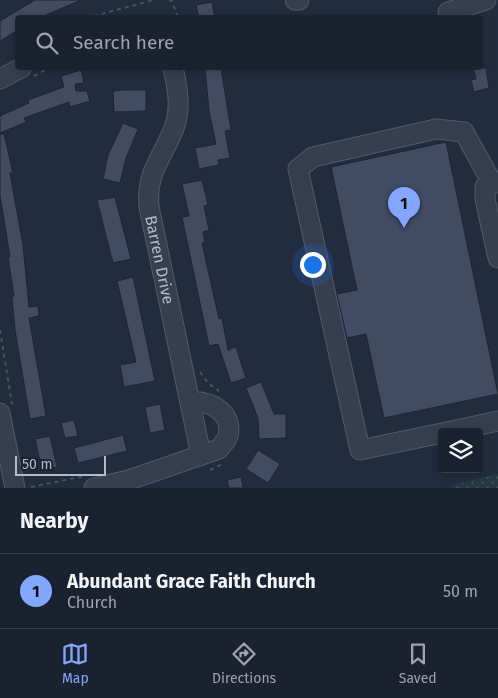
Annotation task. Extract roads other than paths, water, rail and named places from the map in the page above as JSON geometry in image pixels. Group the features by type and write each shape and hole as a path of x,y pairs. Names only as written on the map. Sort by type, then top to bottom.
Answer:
{"street":[{"path":"448,12 486,0"},
{"path":"0,79 17,70"},
{"name":"Barren Drive","path":"173,70 177,88 176,120 173,133 156,163 148,192 149,207 202,463"},
{"path":"438,434 360,450 298,169 313,157 436,129 464,132 495,182 485,187 485,200 498,258"},
{"path":"91,482 129,480 202,463 219,449 228,436 228,422 218,407 204,401 190,402"},
{"path":"7,411 15,488"},
{"path":"466,428 498,421"}],"place":[{"name":"Abundant Grace Faith Church","path":"404,228"}]}
